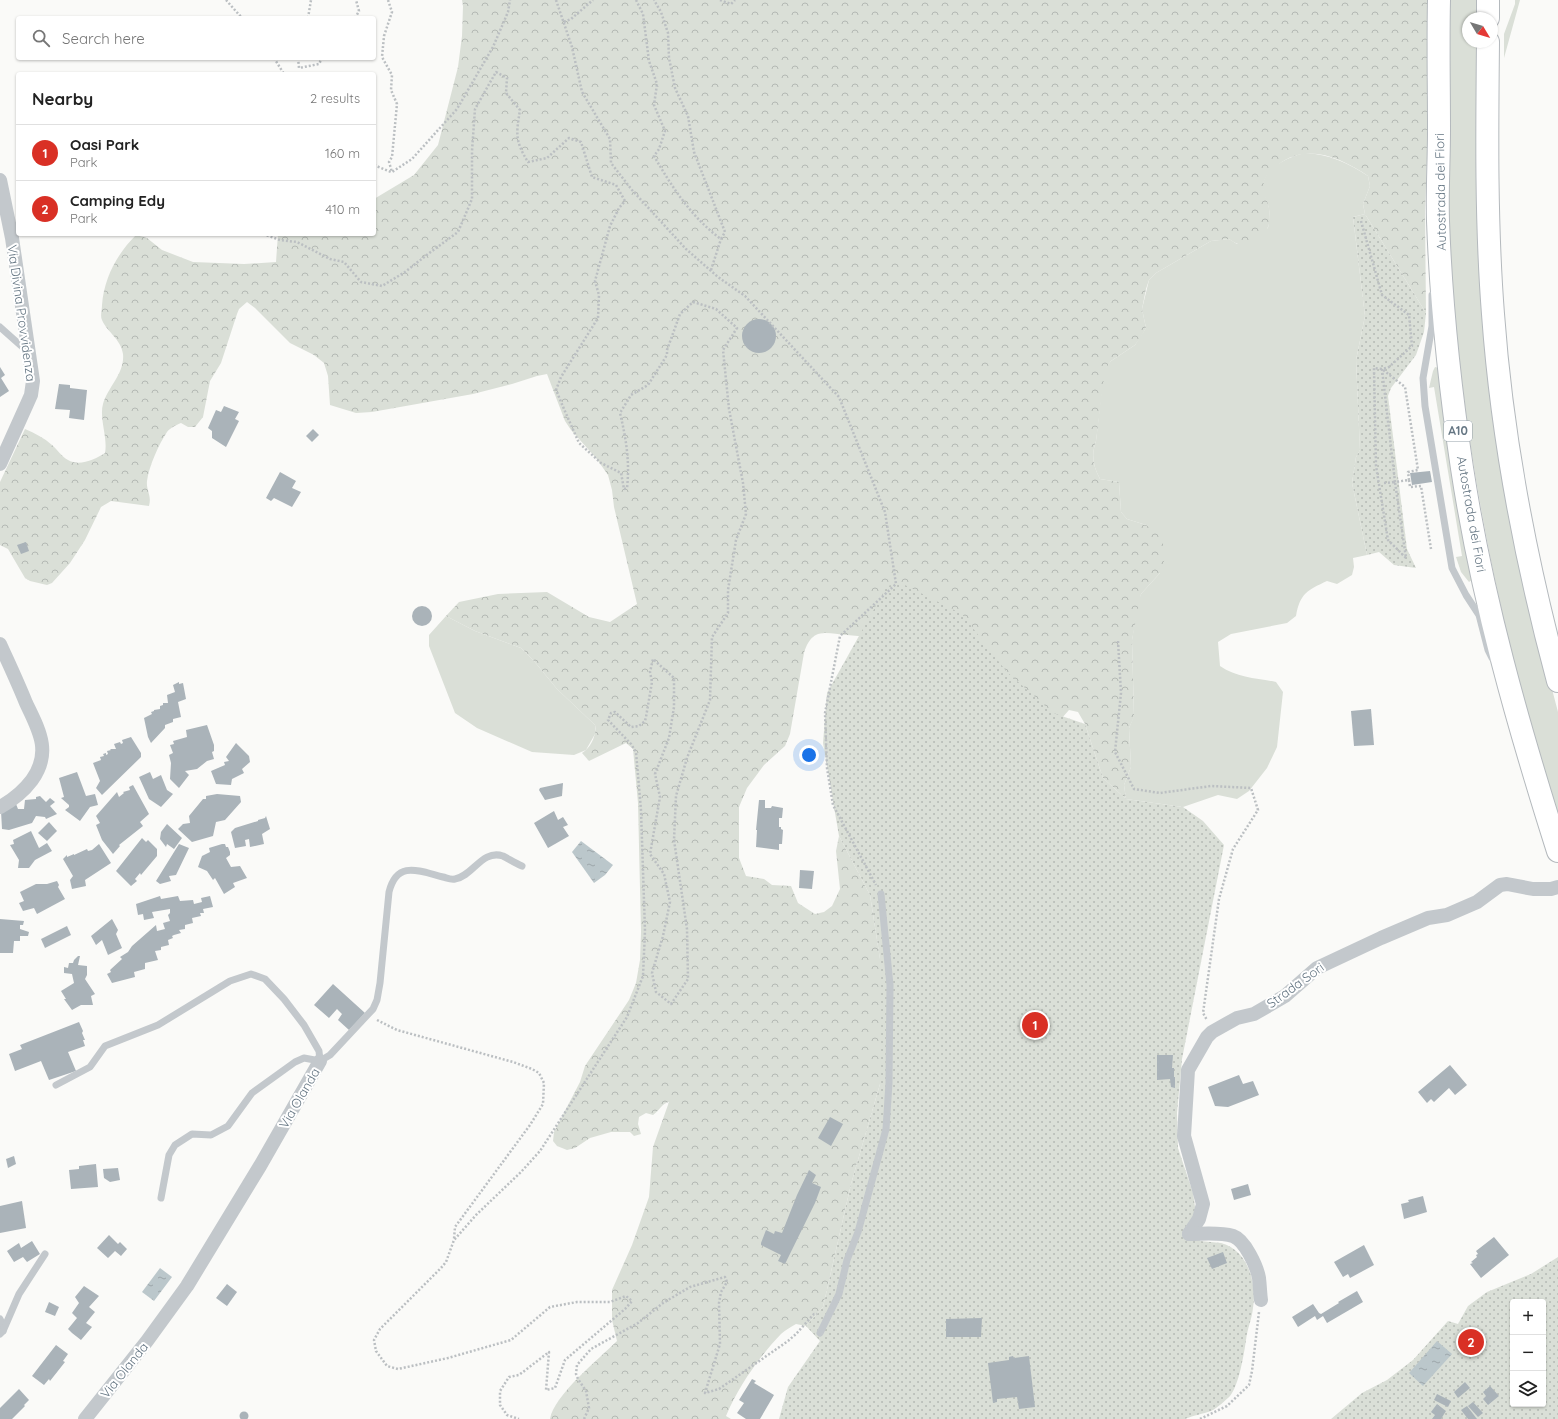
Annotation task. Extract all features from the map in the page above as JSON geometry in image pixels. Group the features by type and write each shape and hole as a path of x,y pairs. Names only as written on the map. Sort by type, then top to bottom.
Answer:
{"highway":[{"name":"Autostrada dei Fiori","path":"1439,0 1438,221 1441,274 1452,389 1463,469 1482,572 1509,687 1525,745 1558,850"},
{"path":"1488,0 1488,12"},
{"path":"1488,48 1486,157 1488,230 1493,315 1502,403 1524,542 1540,617 1558,681"}],"street":[{"name":"Via Divina Provvidenza","path":"0,180 12,238 33,381 31,395 0,464"},
{"path":"0,644 38,728 43,748 42,760 33,779 19,795 0,807"},
{"name":"Strada Sori","path":"1261,1300 1258,1277 1252,1258 1242,1243 1235,1237 1222,1234 1190,1234 1199,1219 1203,1204 1184,1136 1188,1070 1207,1037 1212,1032 1237,1018 1254,1014 1285,996 1317,968 1428,918 1447,915 1477,902 1500,885 1507,884 1533,889 1551,889 1558,887"},
{"name":"Via Olanda","path":"85,1419 147,1341 187,1286 260,1166 320,1061"}],"lane":[{"path":"1433,276 1438,221"},
{"path":"1432,289 1432,326 1424,368 1423,389 1452,568 1466,595 1479,614 1488,650 1495,665 1509,687"},
{"path":"0,327 30,354"},
{"path":"161,1198 169,1154 175,1144 192,1134 211,1135 228,1126 252,1093 295,1062 304,1058 320,1061 330,1055 373,1009 378,994 389,892 391,883 396,876 402,871 413,870 453,879 462,877 486,857 495,855 503,856 522,866"},
{"path":"820,1333 839,1294 847,1260 858,1232 886,1129 889,1083 890,985 881,894"},
{"name":"Via Olanda","path":"56,1085 90,1067 105,1046 158,1025 230,981 252,974 265,978 284,999 304,1025 319,1051 320,1061"},
{"path":"2,1333 19,1294 45,1254"},
{"path":"0,1319 2,1323 2,1333"}],"path":[{"path":"226,0 240,16"},
{"path":"308,16 311,0"},
{"path":"356,0 359,11 356,16"},
{"path":"388,0 392,12 384,36 382,57 392,75 391,90 398,104 392,157 389,162 392,172"},
{"path":"392,172 412,159 457,109 493,47 508,12 510,0"},
{"path":"556,0 572,47 582,92 610,139 611,162 632,190 686,249 745,296 839,397 885,512 896,584 840,636 825,713 827,768 833,805 881,894"},
{"path":"564,22 571,19 594,0"},
{"path":"636,0 643,14 648,60 658,84 654,104 665,131 659,149 654,156 668,180 695,216 721,239"},
{"path":"654,0 661,12 668,33 669,58 675,88 688,116 694,152 725,232 721,239 711,270"},
{"path":"720,0 730,4 735,0"},
{"path":"275,60 283,72"},
{"path":"298,60 300,68 319,64 321,60"},
{"path":"269,236 280,240 296,242 330,259 344,262 361,282 382,286 405,272 458,232 472,199 472,151 475,109 496,72 506,78 506,93 520,110 516,131 520,149 528,162 548,158 569,138 581,142 592,177 616,185 625,201 619,208 610,226 595,281 599,295 598,318 561,377 556,390 580,443 601,463 621,473 624,488 627,488 629,474 628,447 620,413 631,395 648,385 667,355 667,350 680,314 693,302 716,309 737,328 723,350 729,409 743,483 746,514 736,540 728,590 728,613 712,637 710,700 687,758 676,796 674,840 687,929 688,979 671,1004 656,992 652,973 663,936 670,902 664,874 650,854 660,797 655,774 669,738 674,703 674,678 654,659 650,672 652,682 645,721 640,726 631,727 615,712 608,716 608,720 631,744 636,752 641,810 645,931 643,976 627,1017 540,1151 521,1172 476,1215 454,1240"},
{"path":"376,166 392,172"},
{"path":"1360,221 1382,295 1409,315 1412,346 1388,367 1382,369 1374,368 1376,466 1388,540 1406,558 1382,369"},
{"path":"1382,369 1405,387 1418,470 1408,472 1410,487 1421,486 1430,549"},
{"path":"1384,483 1409,480"},
{"path":"1118,641 1121,693 1115,752 1134,789 1160,793 1211,786 1251,788 1258,810 1233,848 1219,899 1203,1013 1212,1032"},
{"path":"368,1015 397,1030 513,1062 532,1069 538,1073 544,1083 543,1104 455,1227 454,1240 446,1262 380,1328 374,1340 376,1351 387,1366 398,1369 448,1358 511,1340 550,1307 577,1302 610,1302 626,1296 632,1302 626,1309 565,1360 555,1388 546,1390 548,1352 519,1375 509,1377 500,1391 500,1405 507,1416 519,1419"},
{"path":"584,1419 589,1408 586,1391 576,1374 578,1365 591,1349 638,1323 663,1303 690,1287 725,1277 728,1282 721,1292 720,1344 705,1393 719,1389 788,1341 814,1314 830,1311"},
{"path":"1200,1419 1227,1406 1249,1385 1261,1300"}],"green space":[{"path":"462,0 1429,0 1429,106 1425,211 1426,313 1365,214 1363,204 1370,186 1368,176 1346,163 1323,155 1300,154 1289,158 1278,165 1265,178 1264,188 1270,219 1268,228 1263,235 1247,244 1238,244 1229,239 1211,241 1156,273 1149,280 1142,309 1146,328 1135,345 1111,361 1105,370 1094,451 1096,470 1100,479 1119,482 1121,512 1127,519 1146,525 1161,536 1166,555 1160,573 1141,594 1132,640 1134,717 1129,728 1131,767 1124,785 1126,799 1103,778 1085,724 1078,712 1069,710 1039,744 869,636 826,633 815,635 807,645 804,653 790,734 785,746 764,765 747,788 739,807 739,858 746,876 764,879 772,885 791,886 798,903 815,914 824,912 832,906 840,889 836,851 839,836 870,895 880,959 880,1084 851,1184 823,1307 806,1326 796,1324 784,1331 765,1352 743,1383 731,1405 726,1416 731,1419 550,1419 553,1409 568,1389 617,1341 612,1320 612,1290 632,1245 649,1197 653,1147 669,1102 664,1104 653,1115 646,1113 639,1117 638,1124 641,1134 634,1136 630,1132 611,1132 590,1138 575,1148 567,1150 557,1146 553,1141 554,1132 580,1082 585,1066 629,1000 636,983 640,960 641,932 638,803 633,749 626,743 589,761 582,753 588,748 593,740 595,725 557,689 534,661 521,648 475,631 446,616 459,602 498,594 547,592 589,617 610,622 637,604 608,475 596,458 565,421 547,374 473,394 372,412 356,413 330,405 328,376 324,363 314,355 290,343 247,302 239,309 221,363 210,381 203,417 195,427 188,427 181,423 171,428 167,432 158,449 152,462 147,481 150,499 149,506 111,501 101,507 85,540 70,563 52,583 47,585 30,581 25,578 8,549 0,545 0,482 25,429 46,440 63,457 72,462 77,463 87,461 97,458 105,453 106,447 102,415 103,404 119,374 123,361 123,354 120,344 101,318 103,295 105,285 117,258 129,242 135,236 140,236 147,238 162,250 193,262 244,264 276,262 278,236 376,236 376,198 414,175 438,145 458,67 462,36"},
{"path":"1450,0 1480,0 1480,12 1462,12 1462,48 1480,48 1525,586 1558,712 1558,820 1538,761 1501,610 1481,511 1473,461 1455,310 1449,227 1448,130"},
{"path":"1515,0 1520,0 1504,58 1504,34 1515,4"},
{"path":"1305,153 1330,157 1353,167 1368,176 1370,186 1363,204 1365,214 1353,217 1365,316 1356,360 1360,450 1356,457 1352,483 1367,555 1353,558 1354,567 1352,575 1337,584 1327,581 1306,593 1300,602 1296,616 1287,623 1231,634 1218,642 1220,666 1240,675 1276,682 1283,692 1277,747 1267,768 1249,791 1237,799 1218,795 1183,807 1126,799 1124,785 1131,767 1129,728 1134,716 1132,640 1138,603 1141,594 1160,573 1146,525 1127,519 1121,512 1119,482 1100,479 1094,465 1093,456 1104,370 1111,361 1135,345 1146,328 1142,309 1149,280 1156,273 1211,241 1229,239 1237,244 1268,228 1269,209 1263,188 1264,181 1271,169 1278,164 1292,157"},
{"path":"1365,214 1426,313 1424,332 1416,355 1391,388 1388,396 1407,549 1416,568 1394,565 1379,552 1367,555 1352,483 1356,457 1360,450 1356,360 1365,316 1353,217"},
{"path":"1435,367 1439,368 1473,579 1469,582 1461,572 1456,557 1462,556 1434,387 1429,388"},
{"path":"903,584 962,614 1006,671 1053,713 1085,724 1103,778 1126,799 1183,807 1203,821 1224,845 1182,1059 1177,1113 1178,1148 1193,1193 1200,1241 1221,1243 1230,1247 1244,1260 1252,1278 1254,1298 1241,1369 1236,1385 1230,1396 1211,1411 1185,1419 779,1419 788,1387 820,1341 806,1326 823,1307 851,1184 880,1084 880,959 870,895 839,836 823,743 827,693 887,586"},
{"path":"446,616 475,631 521,648 557,689 595,725 595,734 586,750 574,755 532,752 477,728 455,713 429,646 429,635"},
{"path":"1558,1257 1558,1419 1331,1419 1362,1393 1387,1380 1413,1360 1448,1321 1458,1324 1468,1306 1487,1292 1531,1274"}],"water":[{"path":"581,841 613,865 605,875 594,883 572,852"},
{"path":"160,1268 172,1277 154,1301 142,1292"},
{"path":"1437,1341 1452,1354 1423,1386 1409,1373"}],"building":[{"path":"759,319 771,324 776,336 771,348 759,353 747,348 742,336 747,324"},
{"path":"0,367 5,375 1,378 9,391 0,397"},
{"path":"59,384 70,385 70,388 87,390 84,420 69,418 70,410 55,409"},
{"path":"224,406 239,412 235,419 239,421 226,447 212,438 212,431 208,428 216,410 221,412"},
{"path":"313,429 319,435 312,442 306,436"},
{"path":"1430,471 1432,482 1412,485 1410,473"},
{"path":"280,472 296,481 292,488 301,492 292,507 274,498 271,501 266,498"},
{"path":"26,542 29,551 21,554 17,545"},
{"path":"422,606 429,609 432,616 429,623 422,626 415,623 412,616 415,609"},
{"path":"179,682 179,684 183,683 186,699 178,702 181,717 173,719 173,722 165,725 165,728 151,743 148,737 144,718 152,714 151,712 154,710 160,709 160,706 163,705 163,703 168,703 167,695 175,692 173,685"},
{"path":"1371,709 1374,745 1354,746 1351,711"},
{"path":"207,725 214,745 214,751 212,752 214,759 207,761 197,769 185,771 189,775 179,788 170,779 171,763 169,755 173,753 170,745 174,744 173,741 187,737 186,730"},
{"path":"131,737 141,753 141,757 102,795 96,788 100,781 93,763 101,760 100,757 104,756 103,754 108,754 107,751 111,750 110,749 116,749 114,744 120,742 121,744 123,743 122,740"},
{"path":"236,743 249,756 250,762 242,769 244,773 232,779 231,785 216,784 211,771 225,765 224,762 229,761 226,757"},
{"path":"77,772 86,796 95,794 98,805 90,807 80,821 65,810 69,807 69,805 61,798 64,797 59,778"},
{"path":"150,772 153,779 161,775 167,790 173,794 161,807 149,799 139,777"},
{"path":"563,783 562,796 545,800 539,790 540,788"},
{"path":"133,785 149,814 140,822 143,826 119,845 120,846 113,854 102,840 96,825 100,823 96,816 117,792 119,797 124,793 123,792 130,790 129,787"},
{"path":"217,794 240,796 241,802 225,820 216,822 213,836 192,842 178,829 183,824 190,823 189,816 203,799 206,799 206,796"},
{"path":"40,796 46,802 50,798 55,802 50,806 57,814 46,819 45,817 36,816 32,823 9,830 2,829 1,811 16,804 18,809 24,809 25,800 36,799 36,797"},
{"path":"759,800 765,800 765,808 771,808 772,806 783,808 782,818 779,818 779,827 783,830 782,844 779,844 779,850 756,847"},
{"path":"554,811 558,820 563,817 568,825 563,827 569,836 548,848 534,823"},
{"path":"266,816 270,829 262,834 264,844 250,847 249,839 245,840 246,846 235,848 231,832 235,828 258,821"},
{"path":"49,822 57,831 47,841 38,833"},
{"path":"167,824 182,838 174,849 167,844 166,847 160,839 161,832"},
{"path":"31,831 39,848 47,843 52,851 35,860 29,868 18,868 19,860 10,845 14,844 13,840"},
{"path":"142,838 146,842 148,840 157,849 157,856 141,875 140,873 135,879 137,881 131,886 116,871"},
{"path":"99,844 111,863 85,880 86,886 72,889 70,880 73,876 63,859 67,855 67,857 87,849 88,851 92,850"},
{"path":"179,844 189,848 176,875 169,876 171,881 160,884 156,881"},
{"path":"225,844 226,847 228,847 230,852 230,855 226,858 231,867 240,866 247,878 233,883 235,887 224,894 215,878 213,880 207,871 198,867 202,856 210,852 209,848"},
{"path":"800,870 814,871 812,889 799,888"},
{"path":"57,881 59,885 58,887 65,899 37,914 34,908 23,911 19,903 24,901 20,892 36,884 47,884"},
{"path":"160,896 161,899 178,896 180,901 193,900 194,904 202,902 201,898 210,896 213,907 203,909 204,913 200,913 201,916 192,918 193,923 185,925 185,929 179,930 181,933 172,936 173,938 168,940 169,945 161,947 161,950 155,951 158,960 145,963 145,969 134,972 135,977 112,983 107,974 111,972 110,970 122,959 120,957 128,952 132,946 156,925 157,931 165,929 163,923 170,921 168,915 170,913 170,909 152,912 154,918 144,920 143,914 138,915 136,904"},
{"path":"0,919 24,921 23,925 20,925 20,929 29,932 28,936 20,936 20,941 14,941 13,953 0,953"},
{"path":"112,919 118,930 116,934 122,948 108,955 102,940 96,945 91,936"},
{"path":"67,926 71,935 45,948 41,939"},
{"path":"78,956 80,956 78,965 87,966 87,975 85,979 95,994 91,996 93,1005 81,1005 72,1010 64,999 66,999 61,991 74,983 72,974 64,973 64,967 68,968 69,963 73,963"},
{"path":"333,984 365,1013 349,1030 338,1020 342,1014 337,1009 329,1018 314,1005"},
{"path":"79,1022 83,1031 82,1033 85,1040 83,1040 85,1046 68,1052 76,1071 49,1080 41,1061 15,1071 9,1054 22,1049 20,1045"},
{"path":"1157,1055 1173,1055 1172,1068 1174,1068 1175,1088 1171,1087 1170,1079 1157,1080"},
{"path":"1450,1065 1467,1085 1455,1095 1449,1088 1434,1102 1431,1099 1427,1103 1418,1092"},
{"path":"1239,1075 1243,1084 1253,1081 1259,1095 1228,1107 1215,1106 1208,1087"},
{"path":"830,1117 843,1124 831,1146 818,1138"},
{"path":"14,1156 16,1164 8,1168 6,1159"},
{"path":"96,1164 98,1187 71,1189 69,1170 79,1169 79,1166"},
{"path":"118,1168 120,1180 110,1182 104,1178 103,1169"},
{"path":"809,1170 816,1175 812,1183 821,1187 815,1203 785,1264 778,1261 781,1255 761,1245 761,1243 766,1230 774,1234 775,1231 782,1233"},
{"path":"1248,1184 1251,1195 1234,1200 1231,1189"},
{"path":"1423,1196 1427,1212 1404,1219 1401,1204 1409,1202 1408,1200"},
{"path":"22,1201 26,1228 0,1233 0,1206"},
{"path":"109,1235 118,1244 120,1242 127,1249 121,1256 115,1251 108,1258 97,1248"},
{"path":"1494,1237 1509,1255 1481,1278 1470,1264 1473,1263 1471,1262 1477,1257 1476,1255 1478,1254 1476,1251"},
{"path":"32,1241 40,1254 27,1262 23,1257 14,1262 7,1251 19,1243 21,1248"},
{"path":"1364,1245 1374,1265 1350,1278 1348,1274 1343,1277 1334,1262"},
{"path":"1223,1252 1227,1263 1212,1269 1207,1258"},
{"path":"227,1284 237,1292 227,1306 216,1298"},
{"path":"84,1286 99,1296 89,1307 95,1312 86,1323 92,1327 81,1340 68,1329 77,1318 72,1313 79,1303 75,1297"},
{"path":"1357,1291 1363,1302 1327,1323 1323,1316 1317,1320 1315,1316 1298,1327 1292,1317 1313,1304 1321,1314"},
{"path":"49,1302 59,1307 55,1316 45,1312"},
{"path":"982,1318 981,1337 946,1337 946,1319"},
{"path":"56,1345 68,1354 63,1361 65,1362 50,1381 49,1379 44,1385 32,1376"},
{"path":"1013,1356 1014,1358 1029,1356 1035,1407 1019,1409 1017,1397 997,1399 997,1402 993,1403 988,1363 1009,1360 1009,1357"},
{"path":"752,1379 756,1381 754,1383 774,1395 760,1419 746,1419 737,1413 744,1403 739,1400"},
{"path":"1465,1382 1470,1388 1458,1398 1454,1392"},
{"path":"1490,1386 1499,1396 1488,1405 1483,1399 1486,1396 1483,1392"},
{"path":"19,1389 29,1400 12,1419 0,1419 0,1408"},
{"path":"1437,1394 1451,1401 1448,1407 1434,1400"},
{"path":"1473,1402 1483,1413 1478,1417 1468,1406"},
{"path":"1437,1404 1446,1411 1441,1419 1432,1419 1435,1415 1431,1412"},
{"path":"1467,1406 1477,1419 1468,1419 1461,1410"},
{"path":"242,1412 246,1412 248,1416 246,1420 242,1420 240,1418 240,1414"}],"place":[{"name":"Oasi Park","path":"1035,1025"},
{"name":"Camping Edy","path":"1471,1342"}]}
